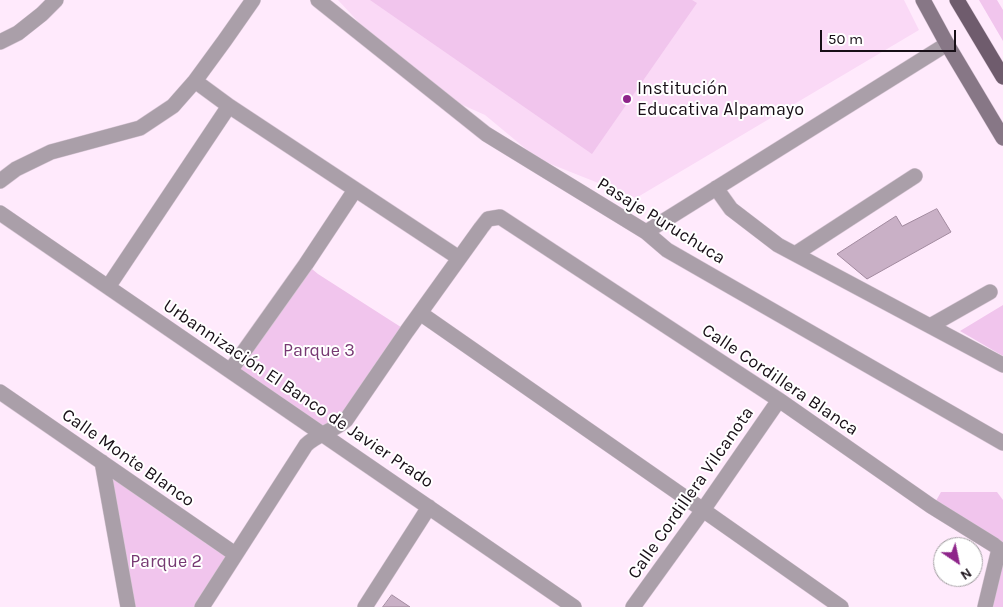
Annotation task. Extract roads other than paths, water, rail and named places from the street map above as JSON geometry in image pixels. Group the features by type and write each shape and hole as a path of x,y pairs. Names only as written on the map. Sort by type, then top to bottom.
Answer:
{"main road":[{"path":"958,0 1003,76"}],"street":[{"path":"0,42 18,33 56,0"},
{"path":"0,181 16,169 51,152 140,128 173,106 195,81 253,0"},
{"name":"Pasaje Puruchuca","path":"318,0 486,134 646,232 667,250 1003,443"},
{"path":"923,0 946,44 1003,138"},
{"path":"646,232 946,44"},
{"path":"195,81 229,106 459,258 346,420 341,425 311,440 306,445 202,607"},
{"path":"108,287 229,106"},
{"path":"795,254 915,176"},
{"path":"716,188 731,209 778,245 1003,365"},
{"path":"230,371 356,190"},
{"name":"Urbannización El Banco de Javier Prado","path":"0,213 574,607"},
{"name":"Calle Cordillera Blanca","path":"459,258 488,219 500,217 779,400 932,506 999,549 985,607"},
{"path":"930,326 990,292"},
{"path":"420,313 841,607"},
{"name":"Calle Monte Blanco","path":"0,392 235,554"},
{"name":"Calle Cordillera Vilcanota","path":"634,607 779,400"},
{"path":"102,462 128,607"},
{"path":"366,607 429,507"}],"place":[{"name":"Institución Educativa Alpamayo","path":"627,99"}],"park label":[{"name":"Parque 3","path":"319,351"},
{"name":"Parque 2","path":"166,562"}]}
